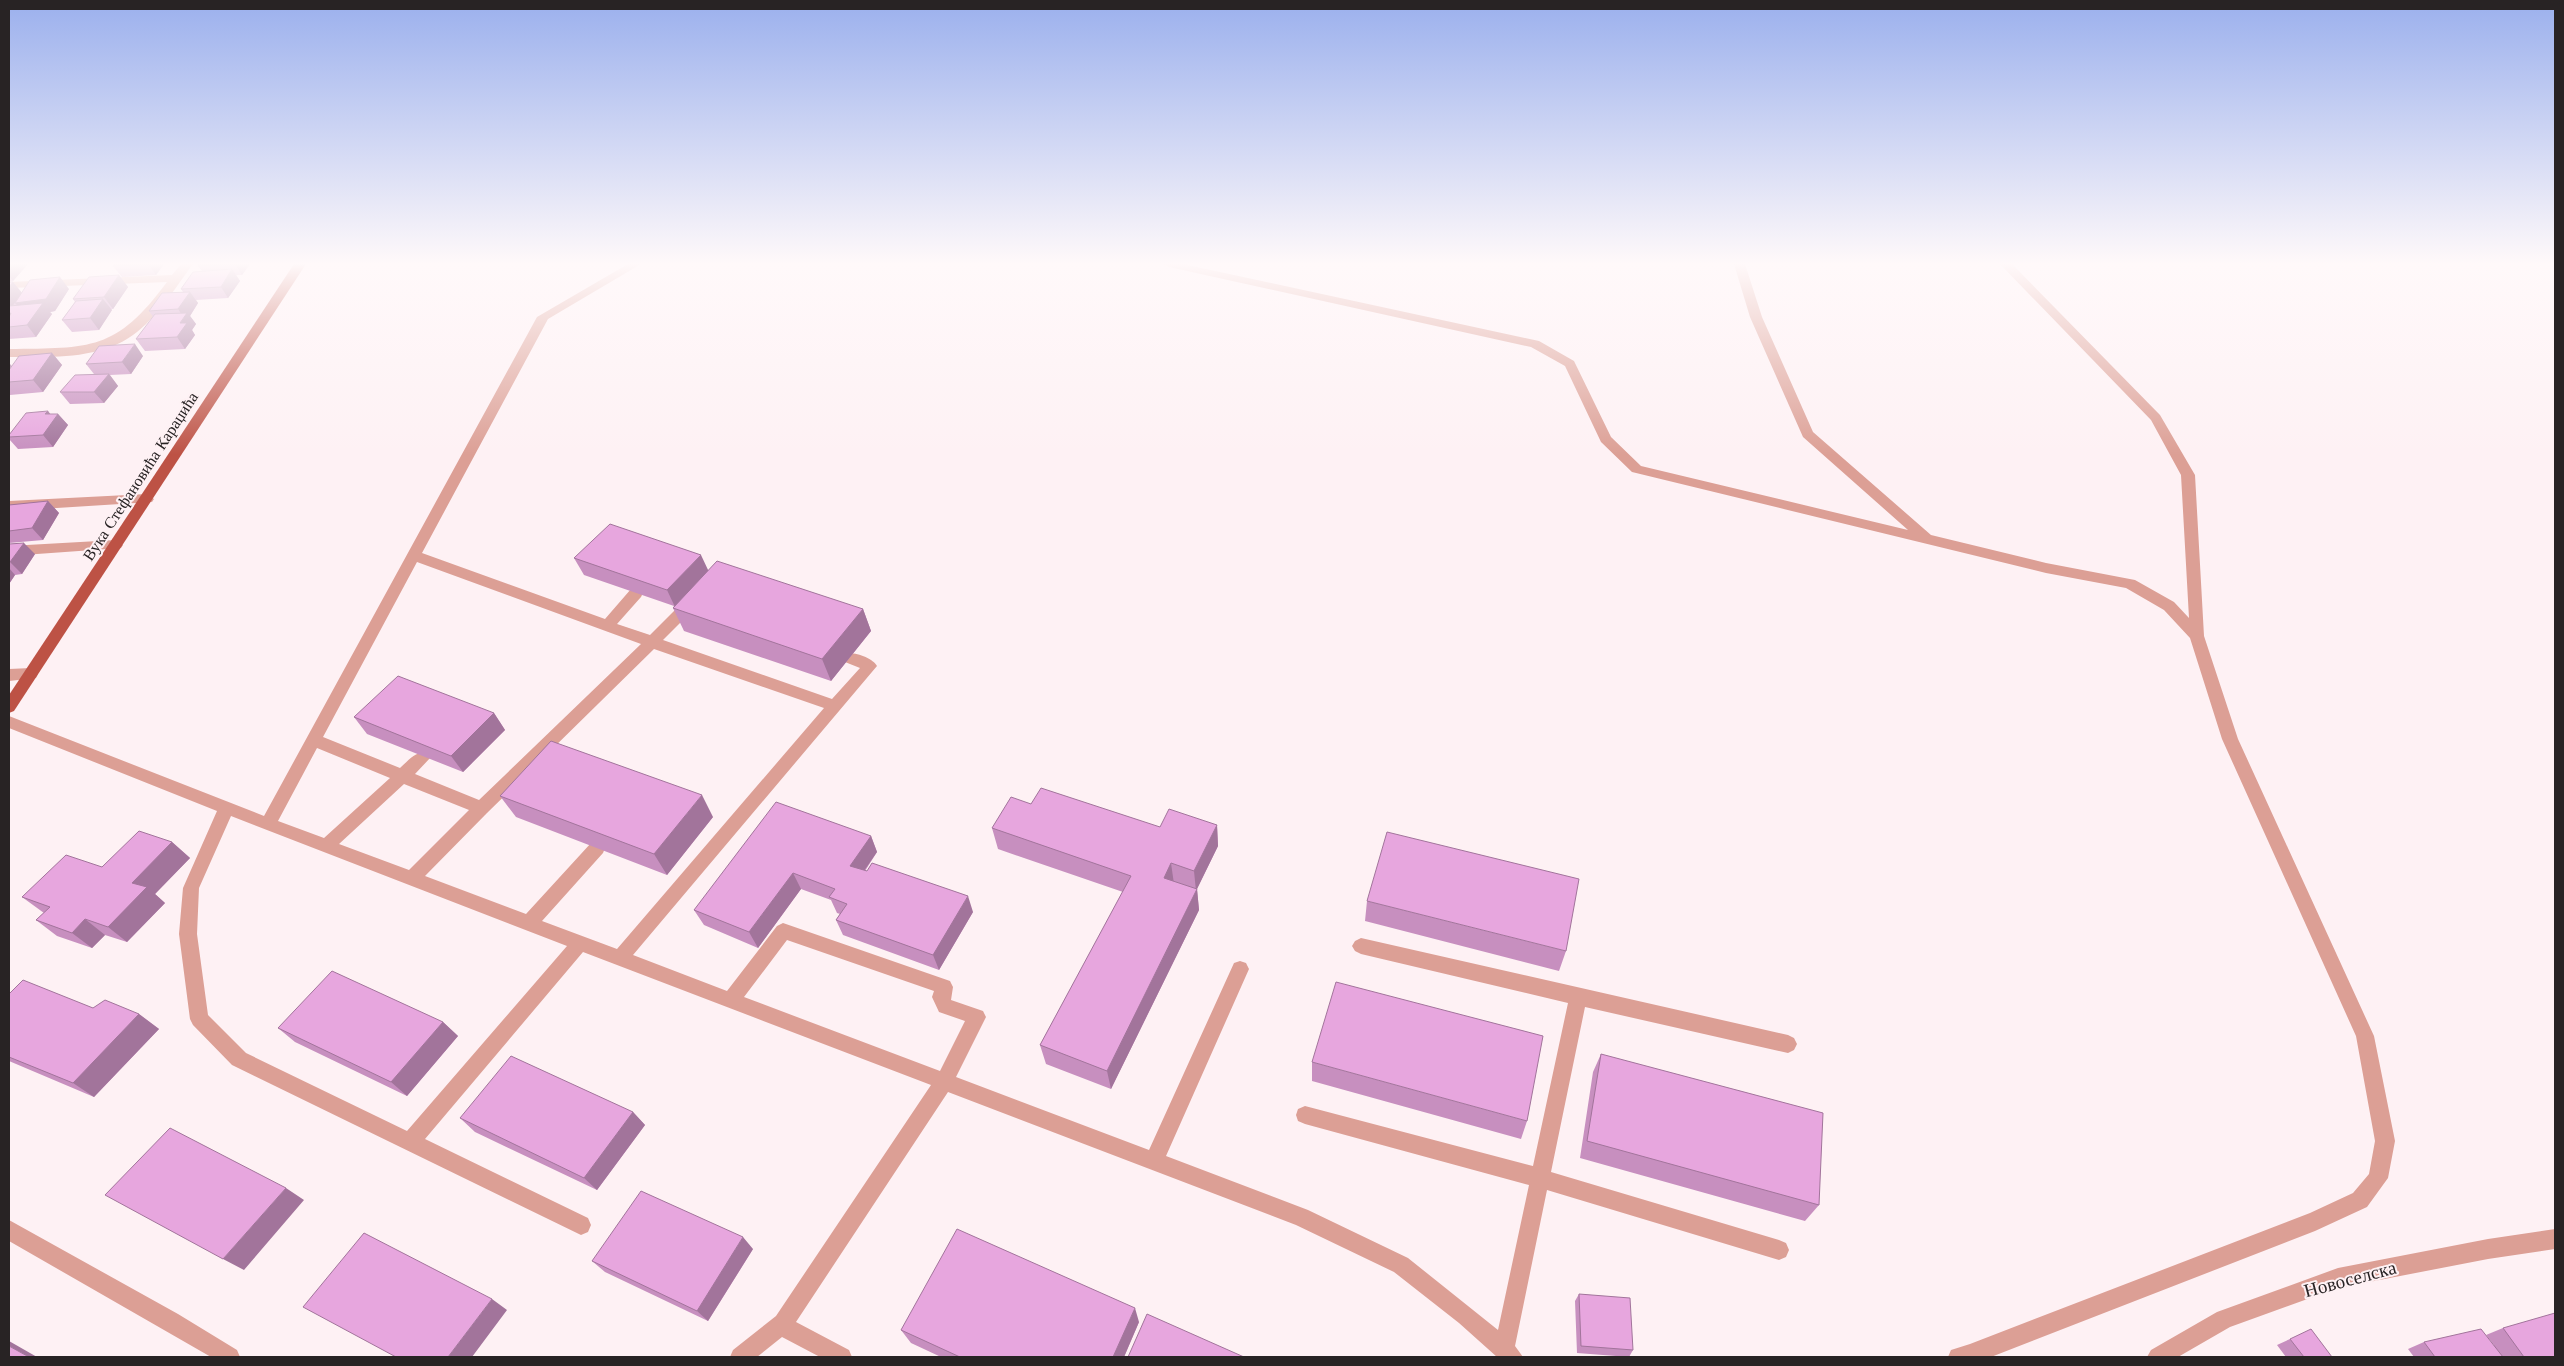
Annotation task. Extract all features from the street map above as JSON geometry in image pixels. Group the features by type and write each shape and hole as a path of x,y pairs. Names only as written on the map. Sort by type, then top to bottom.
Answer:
{"main road":[{"name":"Вука Стефановића Караџића","path":"9,707 258,328"}],"street":[{"path":"9,353 96,348 123,337 135,328"},
{"path":"268,824 537,328"},
{"path":"1461,328 1535,344 1570,364 1606,439 1637,469 2046,568 2130,584 2169,606 2197,636"},
{"path":"1761,328 1808,434 1928,539"},
{"path":"1958,1357 1970,1355 2315,1221 2360,1200 2378,1178 2385,1141 2365,1036 2230,739 2197,636 2188,475 2156,418 2068,328"},
{"path":"9,506 147,499"},
{"path":"9,552 116,545"},
{"path":"414,555 607,626 835,706"},
{"path":"607,626 636,594"},
{"path":"412,879 481,808 695,599 685,596"},
{"path":"620,958 870,666 850,658"},
{"path":"9,675 31,674"},
{"path":"9,722 226,808 1301,1217 1401,1266 1466,1316 1508,1353"},
{"path":"313,740 481,808"},
{"path":"326,846 423,756"},
{"path":"226,808 191,888 188,934 200,1019 239,1059 581,1225"},
{"path":"529,923 597,848"},
{"path":"731,1000 783,931 944,987 941,997 944,1006 977,1017 944,1081 783,1323 740,1357"},
{"path":"410,1142 580,943"},
{"path":"1361,946 1788,1044"},
{"path":"1154,1161 1240,969"},
{"path":"1508,1353 1540,1178 1578,997"},
{"path":"1305,1115 1540,1178 1778,1250"},
{"path":"9,1230 172,1321 230,1357"},
{"name":"Новоселска","path":"2158,1357 2224,1319 2338,1278 2488,1248 2555,1240"},
{"path":"783,1323 792,1333 842,1357"}],"building":[{"path":"145,328 184,328 177,337 136,339"},
{"path":"135,344 122,362 86,364 99,346"},
{"path":"52,353 33,380 9,382 9,370 19,356"},
{"path":"109,374 94,392 60,392 75,375"},
{"path":"48,411 45,414 58,414 43,435 9,437 26,413"},
{"path":"48,501 32,528 9,531 9,505"},
{"path":"610,524 701,555 667,590 574,558"},
{"path":"24,543 10,562 9,563 9,544"},
{"path":"717,561 863,609 822,659 673,608"},
{"path":"398,676 494,713 451,756 354,717"},
{"path":"551,741 702,795 654,854 500,796"},
{"path":"1041,788 1160,827 1169,809 1217,825 1194,871 1171,863 1164,878 1197,889 1107,1071 1040,1045 1131,876 992,828 1011,797 1031,804"},
{"path":"776,802 871,836 850,866 867,871 872,863 968,896 933,955 836,920 847,904 829,897 835,889 793,873 749,932 694,910"},
{"path":"139,831 172,842 132,883 147,887 108,927 85,919 72,933 36,920 50,907 22,897 66,855 102,867"},
{"path":"1387,832 1579,879 1566,951 1367,901"},
{"path":"332,971 443,1022 391,1082 278,1028"},
{"path":"23,980 93,1008 105,1000 139,1014 73,1083 9,1057 9,994"},
{"path":"1336,982 1543,1036 1527,1121 1312,1062"},
{"path":"1601,1054 1823,1113 1819,1205 1587,1141"},
{"path":"511,1056 633,1112 584,1178 460,1118"},
{"path":"170,1128 286,1188 223,1259 105,1195"},
{"path":"641,1191 743,1237 697,1311 592,1261"},
{"path":"957,1229 1135,1308 1113,1357 960,1357 901,1330"},
{"path":"364,1233 492,1299 448,1357 396,1357 303,1307"},
{"path":"1579,1294 1630,1298 1633,1350 1581,1346"},
{"path":"2555,1313 2555,1357 2524,1357 2503,1328"},
{"path":"1147,1314 1244,1357 1128,1357"},
{"path":"2311,1329 2332,1357 2304,1357 2290,1339"},
{"path":"2481,1329 2503,1357 2435,1357 2424,1342"},
{"path":"9,1346 29,1357 9,1357"}]}
